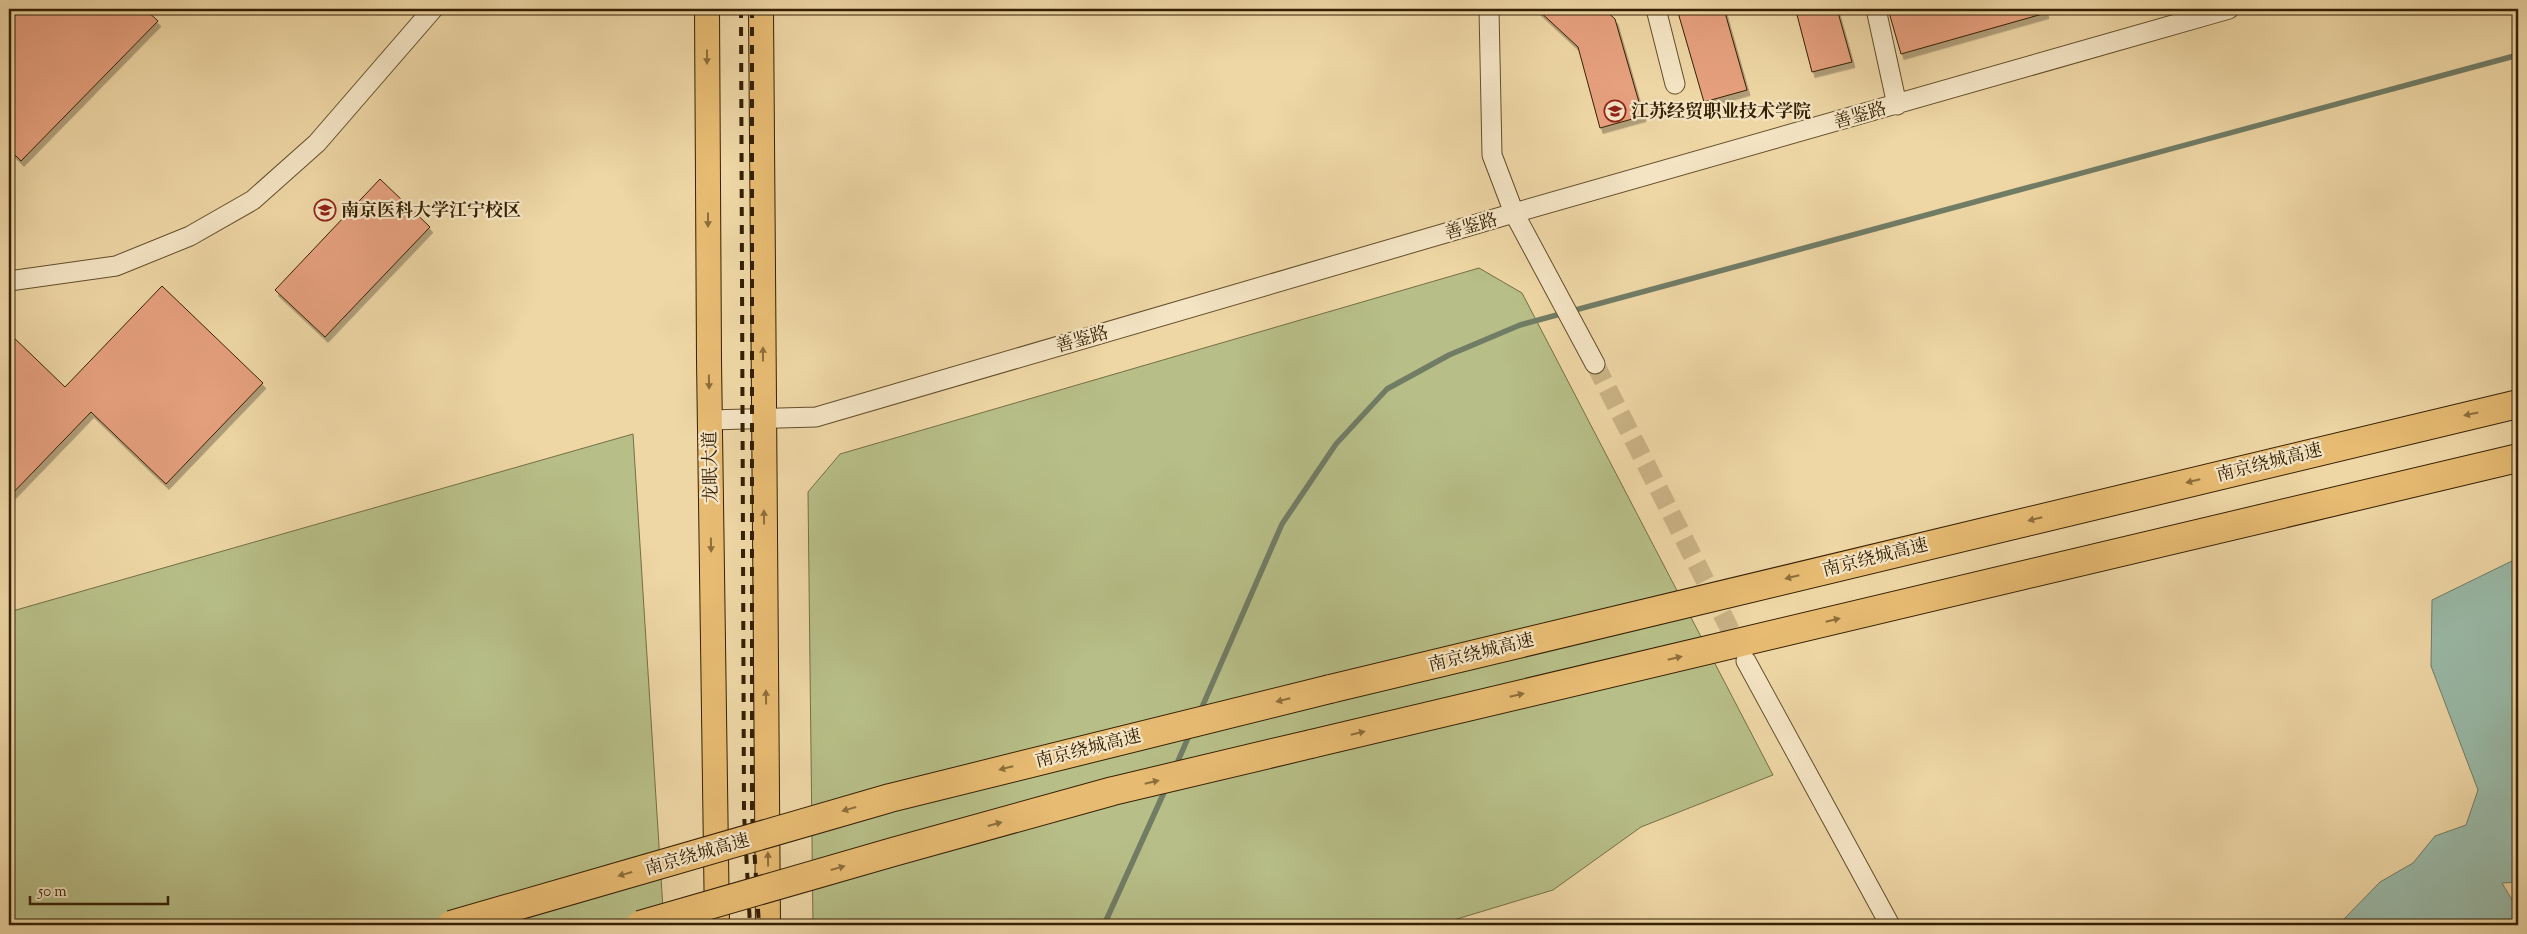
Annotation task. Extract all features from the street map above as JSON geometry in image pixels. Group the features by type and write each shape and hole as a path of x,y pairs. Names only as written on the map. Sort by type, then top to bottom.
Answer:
{"highway":[{"name":"南京绕城高速","path":"451,925 890,798 1330,689 2518,404"},
{"path":"640,925 1113,791 2518,458"}],"main road":[{"name":"龙眠大道","path":"707,9 717,925"},
{"path":"761,9 768,925"}],"street":[{"path":"9,281 116,266 190,236 253,200 316,143 433,9"},
{"path":"1489,9 1492,155 1514,213 1595,364"},
{"path":"1656,9 1675,84"},
{"path":"1876,9 1897,104"},
{"name":"善鉴路","path":"710,420 816,417 1514,213 2229,9"},
{"path":"1746,661 1890,925"}],"green space":[{"path":"1479,268 1522,293 1773,775 1641,827 1553,890 1437,925 813,925 808,492 840,454"},
{"path":"633,434 664,925 9,925 9,612"}],"shaded area":[{"path":"2516,559 2518,560 2518,882 2502,883 2518,910 2518,925 2342,925 2343,920 2380,882 2413,863 2435,836 2466,825 2478,790 2431,666 2432,600"}],"building":[{"path":"9,9 145,9 158,21 21,161 9,149"},
{"path":"1537,9 1604,9 1615,19 1643,116 1600,128 1578,47"},
{"path":"1677,9 1724,9 1747,90 1704,102"},
{"path":"1805,9 1837,9 1852,62 1812,72 1796,11"},
{"path":"1888,9 2045,9 2046,13 1901,54"},
{"path":"380,179 430,227 325,337 275,290"},
{"path":"162,286 263,383 166,484 91,412 9,497 9,333 65,387"}],"waterway":[{"path":"1199,714 1282,524 1336,444 1387,389 1449,355 1520,325 2518,55"},
{"path":"1175,768 1191,731"},
{"path":"1104,925 1166,788"}],"tunnel":[{"path":"1595,364 1742,653"}],"railway":[{"path":"741,9 744,813 750,925"},
{"path":"752,9 752,814 759,925"}],"place":[{"name":"江苏经贸职业技术学院","path":"1615,111"},
{"name":"南京医科大学江宁校区","path":"325,210"}]}
